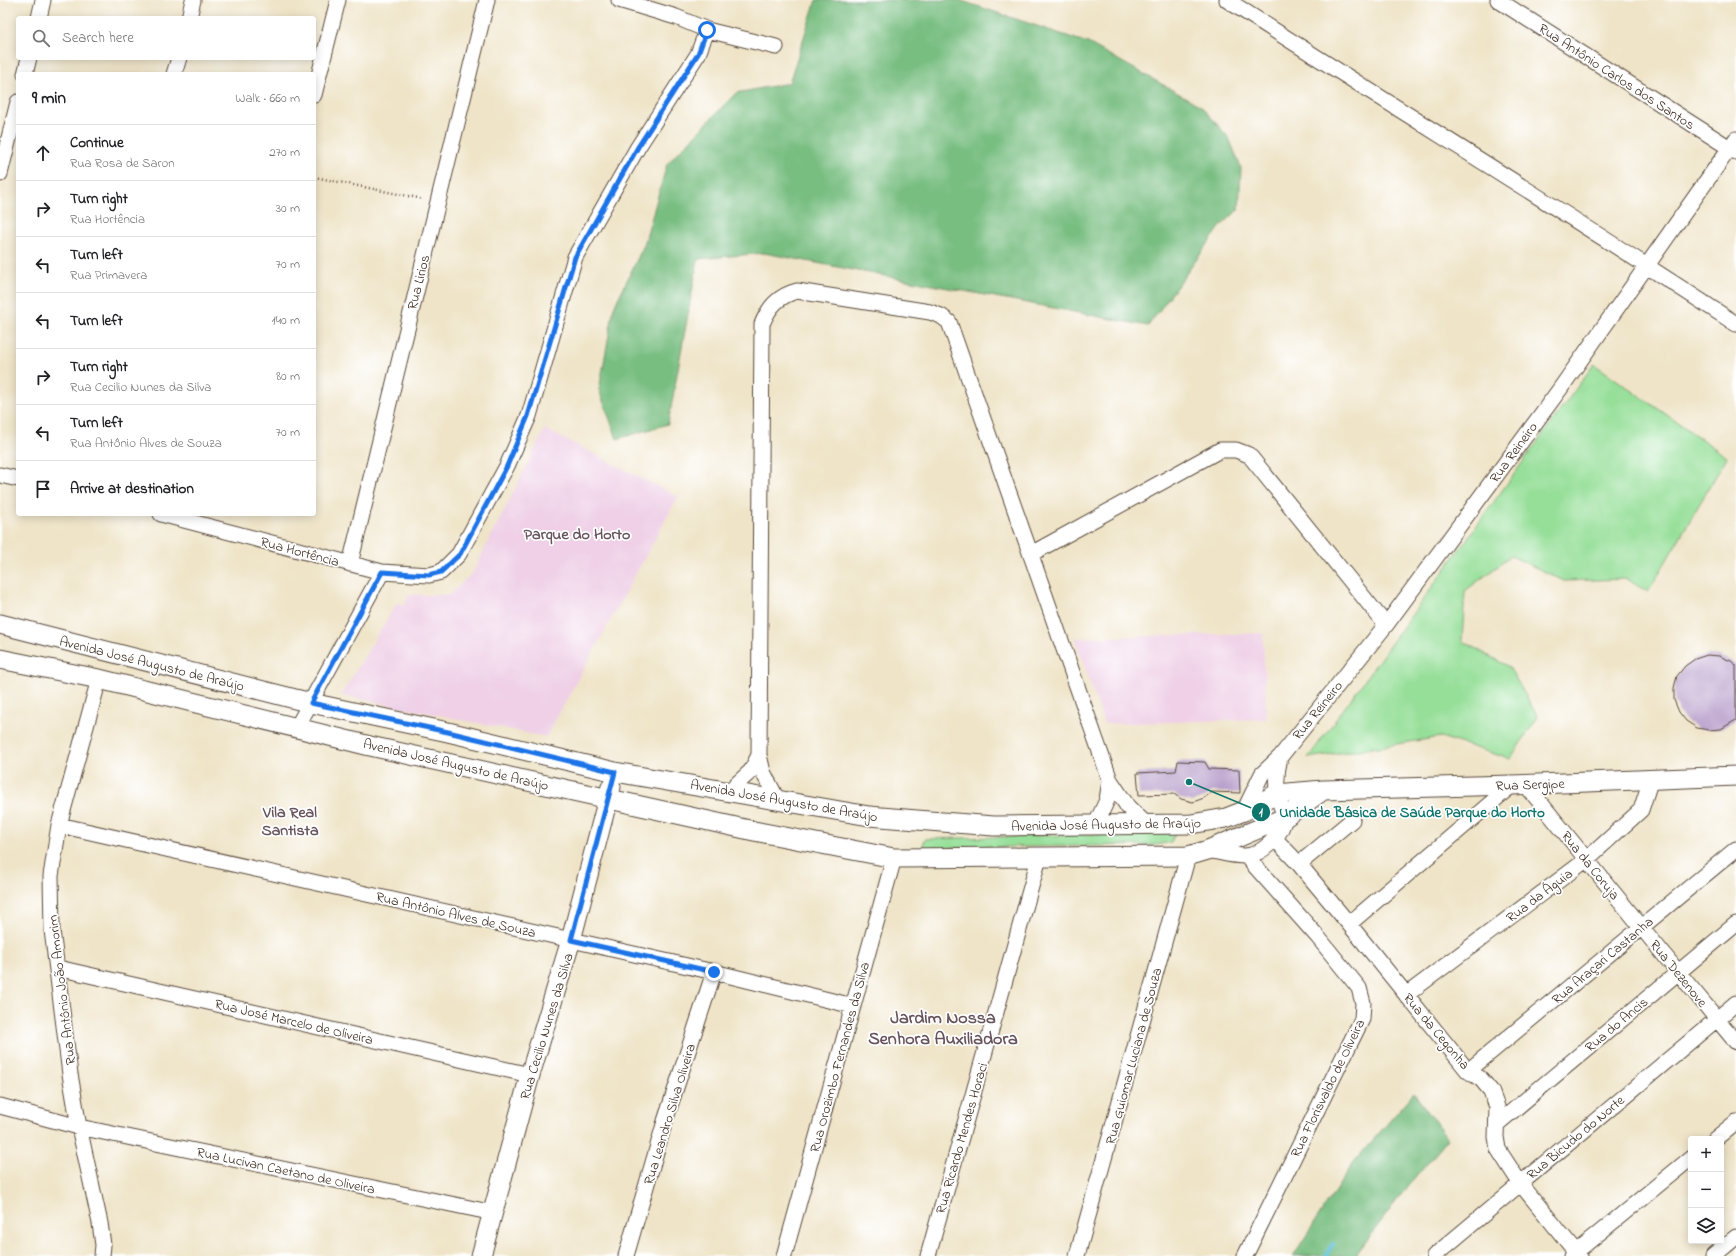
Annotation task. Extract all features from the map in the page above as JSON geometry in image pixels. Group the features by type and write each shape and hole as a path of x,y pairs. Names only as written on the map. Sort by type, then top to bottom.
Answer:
{"street":[{"path":"39,16 43,0"},
{"path":"189,16 193,0"},
{"path":"316,87 338,0"},
{"name":"Rua Lirios","path":"350,564 487,0"},
{"path":"619,0 636,2 707,30 776,47"},
{"path":"1227,0 1351,80 1648,265 1736,324"},
{"name":"Rua Antônio Carlos dos Santos","path":"1498,0 1734,146"},
{"name":"Rua Hortência","path":"177,516 210,520 350,564 382,572 429,575 441,572 460,554 510,458 528,416 575,257 638,147 698,54 707,30"},
{"path":"26,72 28,60"},
{"path":"175,72 178,60"},
{"path":"0,174 16,110"},
{"name":"Rua Reineiro","path":"1244,811 1262,774 1280,757 1386,625 1560,389 1734,146"},
{"path":"778,799 763,772 759,755 762,324 768,310 786,294 797,291 930,312 941,316 949,322 1110,780 1128,807 1146,825"},
{"path":"1031,554 1220,450 1236,450 1249,455 1386,625"},
{"path":"0,475 16,479"},
{"path":"297,727 382,572"},
{"name":"Avenida José Augusto de Araújo","path":"0,624 311,703 448,732 614,775 729,791 869,816 994,826 1191,824 1226,818 1244,811 1277,794 1323,790"},
{"name":"Avenida José Augusto de Araújo","path":"0,659 99,679 370,746 754,831 894,858 1188,856 1208,850 1284,818 1323,790"},
{"name":"Rua Antônio João Amorim","path":"99,679 59,825 51,876 52,930 58,968 70,1074 79,1127 100,1223 103,1245 102,1256"},
{"path":"729,791 752,771 759,755"},
{"path":"1208,850 1231,855 1246,856 1276,840 1284,818 1277,794 1277,772 1280,757"},
{"name":"Rua Cecilio Nunes da Silva","path":"481,1256 494,1214 530,1075 571,940 614,775"},
{"name":"Rua Sergipe","path":"1323,790 1519,785 1736,776"},
{"name":"Rua da Águia","path":"1406,995 1586,860 1641,810 1651,779"},
{"path":"1095,826 1107,800 1110,780"},
{"path":"1349,924 1519,785"},
{"name":"Rua da Coruja","path":"1519,785 1586,860 1642,927"},
{"path":"1299,864 1352,820"},
{"name":"Rua Antônio Alves de Souza","path":"59,825 714,972 853,1006"},
{"name":"Rua da Cegonha","path":"1276,840 1299,864 1349,924 1468,1071 1481,1079 1491,1091 1497,1108 1496,1137 1498,1149 1520,1183 1575,1255"},
{"name":"Rua Araçari Castanha","path":"1468,1071 1736,849"},
{"name":"Rua Guiomar Luciana de Souza","path":"1077,1256 1188,856"},
{"name":"Rua Florisvaldo de Oliveira","path":"1245,1256 1362,1019 1363,1003 1359,988 1317,936 1246,856"},
{"name":"Rua Orozimbo Fernandes da Silva","path":"784,1256 894,858"},
{"name":"Rua Ricardo Mendes Horaci","path":"928,1256 1039,858"},
{"name":"Rua do Ancis","path":"1497,1124 1736,924"},
{"name":"Rua Dezenove","path":"1642,927 1716,1018"},
{"name":"Rua José Marcelo de Oliveira","path":"58,968 530,1075"},
{"name":"Rua Leandro Silva Oliveira","path":"626,1256 665,1121 714,972"},
{"name":"Rua Bicudo do Norte","path":"1434,1256 1716,1018 1736,1003"},
{"path":"1716,1018 1736,1042"},
{"name":"Rua Lucivan Caetano de Oliveira","path":"0,1106 79,1127 494,1214"},
{"path":"1719,1136 1736,1122"},
{"path":"1575,1255 1688,1161"},
{"path":"1714,1256 1736,1237"}],"path":[{"path":"316,177 438,202"}],"shaded area":[{"path":"545,429 678,497 546,737 341,695 397,603 404,605 409,595 450,595 473,572"},
{"path":"1263,633 1266,719 1104,724 1075,638"}],"green space":[{"path":"816,0 959,0 1088,43 1201,106 1229,138 1241,168 1239,209 1221,226 1148,326 764,253 698,259 668,424 617,439 599,390 614,307 644,245 667,164 736,93 789,83"},
{"path":"1594,364 1727,457 1648,592 1626,579 1564,581 1511,556 1465,591 1462,641 1509,667 1538,717 1510,759 1441,737 1308,758"},
{"path":"1176,832 1171,842 1156,845 922,848 925,839"},
{"path":"1414,1093 1448,1139 1404,1191 1355,1256 1293,1256 1354,1162"}],"building":[{"path":"1707,655 1719,656 1736,665 1736,720 1721,729 1709,730 1697,728 1686,721 1679,712 1674,700 1674,688 1677,676 1685,666 1695,659"},
{"path":"1178,761 1205,762 1209,769 1239,770 1240,793 1212,792 1204,798 1193,802 1181,799 1174,794 1139,795 1137,773 1176,771"}],"waterway":[{"path":"1325,1256 1333,1244"}],"place":[{"name":"Unidade Básica de Saúde Parque do Horto","path":"1189,782"}],"district":[{"name":"Parque do Horto","path":"577,533"},
{"name":"Vila Real Santista","path":"290,820"},
{"name":"Jardim Nossa Senhora Auxiliadora","path":"943,1027"}],"route":[{"path":"707,30 698,54 638,147 575,257 528,416 507,466 460,554 441,572 429,575 382,572 311,703 448,732 615,772 571,940 714,972"}]}
